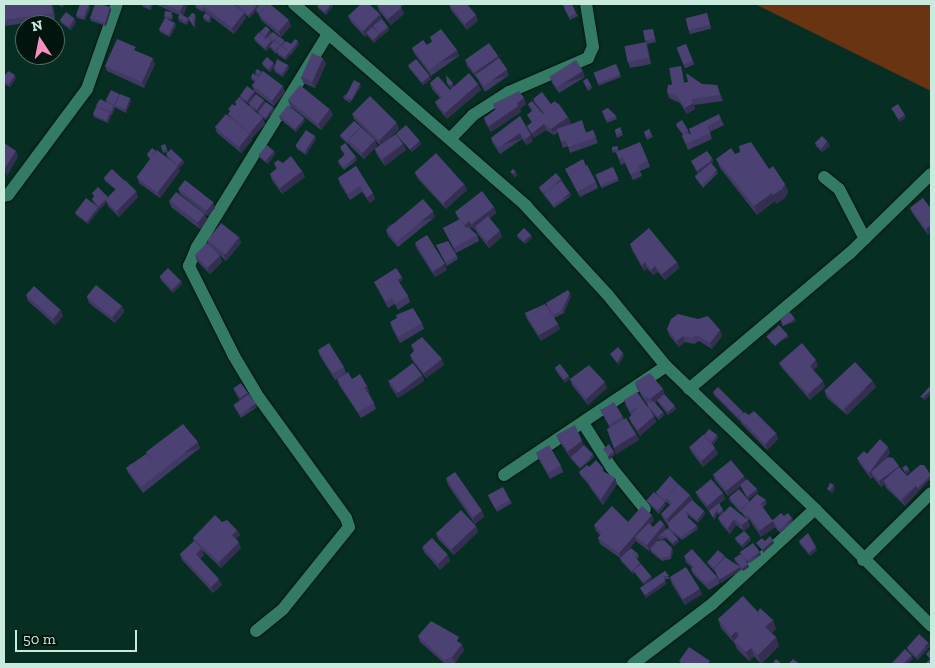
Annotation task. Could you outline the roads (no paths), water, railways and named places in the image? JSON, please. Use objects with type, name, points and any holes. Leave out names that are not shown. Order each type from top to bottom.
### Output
[{"type":"street","points":[[4,196],[8,195],[87,89],[116,4]]},
{"type":"street","points":[[294,4],[451,138],[526,206],[607,294],[666,366],[815,508],[863,560],[931,626]]},
{"type":"street","points":[[451,138],[473,115],[509,92],[588,58],[593,47],[586,4]]},
{"type":"street","points":[[256,632],[283,609],[349,527],[346,518],[259,398],[234,356],[190,266],[198,247],[328,34]]},
{"type":"street","points":[[689,389],[865,239],[931,174]]},
{"type":"street","points":[[824,177],[838,189],[865,239]]},
{"type":"street","points":[[504,475],[666,366]]},
{"type":"street","points":[[583,423],[611,467],[645,509]]},
{"type":"street","points":[[863,560],[931,493]]},
{"type":"street","points":[[633,664],[712,604],[815,508]]}]
